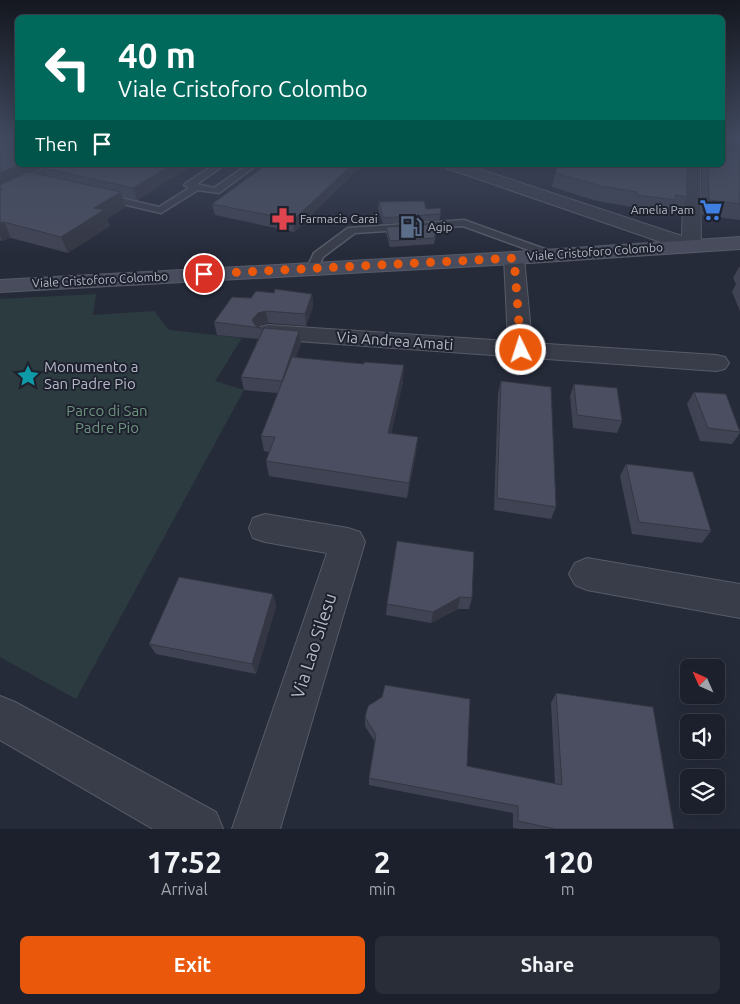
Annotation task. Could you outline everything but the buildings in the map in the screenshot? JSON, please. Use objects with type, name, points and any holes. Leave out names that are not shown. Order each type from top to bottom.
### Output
[{"type":"main road","name":"Viale Cristoforo Colombo","points":[[0,286],[514,258],[740,242]]},
{"type":"street","points":[[0,196],[37,182],[45,177]]},
{"type":"street","points":[[486,177],[691,246],[692,177]]},
{"type":"street","points":[[514,258],[521,350]]},
{"type":"street","name":"Via Andrea Amati","points":[[268,332],[716,363]]},
{"type":"street","name":"Via Lao Silesu","points":[[256,829],[348,542],[265,528]]},
{"type":"street","points":[[587,574],[740,601]]},
{"type":"street","points":[[0,717],[199,829]]},
{"type":"lane","points":[[202,177],[189,185],[216,191],[236,177]]},
{"type":"lane","points":[[98,196],[161,210],[196,187]]},
{"type":"lane","points":[[314,268],[318,255],[352,230],[464,223],[552,255]]},
{"type":"green space","name":"Parco di San Padre Pio","points":[[96,294],[93,315],[154,311],[169,330],[242,338],[215,381],[244,390],[76,699],[0,657],[0,299]]},
{"type":"place","name":"Amelia Pam","points":[[711,210]]},
{"type":"place","name":"Farmacia Carai","points":[[283,219]]},
{"type":"place","name":"Agip","points":[[411,227]]},
{"type":"place","name":"Monumento a San Padre Pio","points":[[28,376]]},
{"type":"route","points":[[204,274],[514,258],[521,350]]}]
